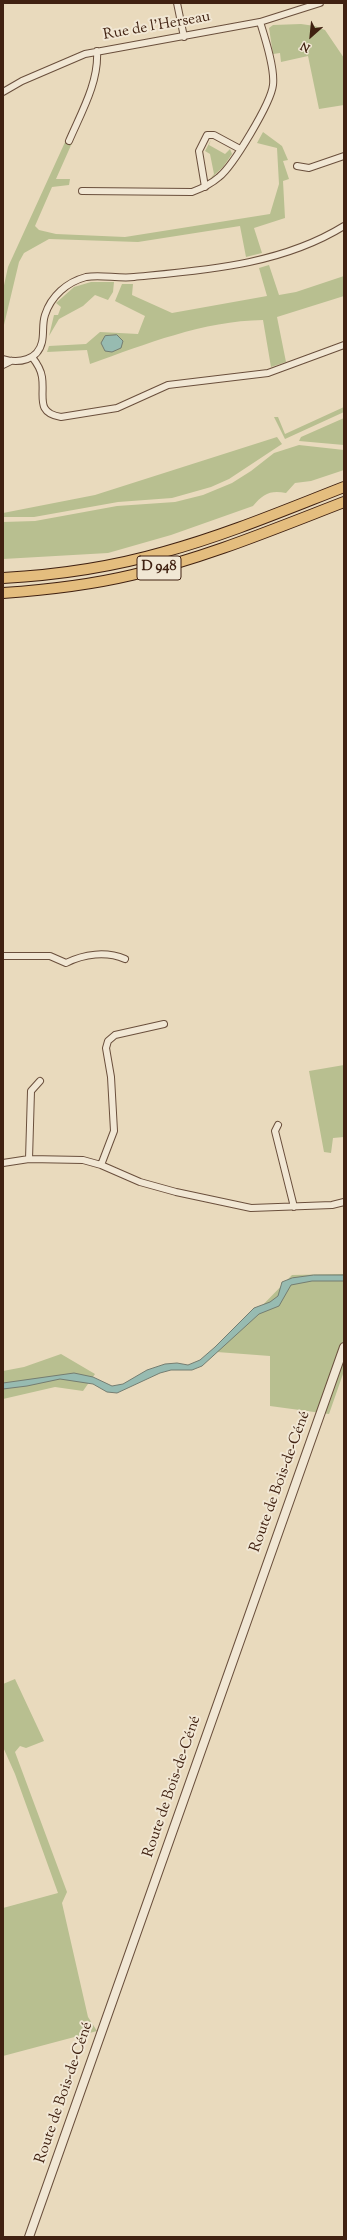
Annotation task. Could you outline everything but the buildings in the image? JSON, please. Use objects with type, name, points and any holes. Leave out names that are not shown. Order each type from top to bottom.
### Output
[{"type":"highway","name":"D 948","points":[[3,578],[80,571],[165,552],[208,539],[344,487]]},
{"type":"highway","name":"D 948","points":[[3,593],[92,583],[164,567],[217,550],[344,502]]},
{"type":"street","points":[[177,3],[184,37]]},
{"type":"street","name":"Rue de l'Herseau","points":[[3,92],[68,60],[97,51],[184,37],[260,22],[320,3]]},
{"type":"street","points":[[82,191],[192,192],[205,187],[220,177],[240,149],[269,99],[273,85],[260,22]]},
{"type":"street","points":[[69,141],[89,94],[98,63],[97,51]]},
{"type":"street","points":[[205,187],[199,151],[207,135],[214,135],[240,149]]},
{"type":"street","points":[[297,166],[309,168],[344,156]]},
{"type":"street","points":[[3,365],[11,361],[25,360],[32,357],[41,345],[43,322],[50,304],[63,288],[76,280],[90,276],[132,277],[253,263],[319,239],[344,228]]},
{"type":"street","points":[[32,357],[41,373],[42,399],[45,409],[53,416],[61,417],[117,408],[168,385],[268,373],[344,345]]},
{"type":"street","points":[[3,358],[11,361]]},
{"type":"street","points":[[3,956],[50,956],[66,963],[79,957],[112,954],[125,959]]},
{"type":"street","points":[[101,1165],[114,1131],[111,1077],[106,1048],[108,1041],[115,1035],[164,1024]]},
{"type":"street","points":[[29,1159],[31,1091],[40,1081]]},
{"type":"street","points":[[278,1125],[275,1131],[294,1207]]},
{"type":"street","points":[[3,1163],[29,1159],[70,1158],[101,1165],[140,1182],[176,1192],[251,1208],[332,1205],[344,1202]]},
{"type":"street","name":"Route de Bois-de-Céné","points":[[29,2237],[341,1366],[344,1347]]},
{"type":"green space","points":[[301,24],[315,26],[325,30],[344,58],[344,105],[319,109],[308,56],[281,62],[280,53],[273,54],[269,28],[273,25]]},
{"type":"green space","points":[[263,132],[282,146],[288,160],[283,161],[289,179],[283,181],[285,218],[254,228],[262,253],[246,257],[240,226],[138,242],[49,239],[24,253],[19,262],[3,329],[3,290],[8,267],[66,140],[72,143],[56,179],[70,179],[69,185],[52,187],[35,226],[39,230],[56,234],[125,237],[270,214],[279,184],[277,148],[257,143]]},
{"type":"green space","points":[[211,140],[209,145],[225,154],[230,149],[232,154],[223,167],[210,179],[214,174],[210,154],[205,151]]},
{"type":"green space","points":[[269,265],[279,295],[296,292],[344,276],[344,296],[277,317],[286,362],[271,367],[263,320],[219,324],[197,329],[90,364],[87,350],[47,352],[49,346],[86,344],[100,332],[138,334],[145,316],[115,301],[122,284],[133,284],[132,295],[172,313],[267,296],[259,268]]},
{"type":"green space","points":[[91,282],[114,282],[113,292],[108,300],[95,295],[83,306],[59,319],[49,336],[54,315],[58,315],[61,307],[56,303],[74,287]]},
{"type":"green space","points":[[344,407],[344,412],[285,439],[274,417],[278,417],[285,434]]},
{"type":"green space","points":[[344,418],[344,445],[299,441],[301,437]]},
{"type":"green space","points":[[277,437],[282,444],[229,479],[211,487],[172,498],[118,502],[34,517],[3,517],[3,513],[95,495]]},
{"type":"green space","points":[[299,445],[344,450],[344,470],[311,481],[295,483],[286,493],[276,492],[267,494],[260,498],[253,506],[171,535],[108,553],[3,559],[3,522],[35,521],[117,506],[175,502],[203,495],[232,483],[251,471],[274,453]]},
{"type":"green space","points":[[344,1065],[344,1137],[333,1138],[331,1153],[324,1152],[309,1071]]},
{"type":"green space","points":[[344,1274],[344,1371],[329,1414],[270,1406],[270,1356],[217,1352],[292,1275]]},
{"type":"green space","points":[[61,1354],[95,1374],[83,1391],[55,1387],[3,1399],[3,1371],[24,1367]]},
{"type":"green space","points":[[15,1679],[44,1741],[26,1748],[20,1746],[15,1752],[67,1892],[62,1903],[88,2017],[97,2031],[3,2056],[3,1908],[58,1893],[15,1774],[3,1747],[3,1684]]},
{"type":"water","points":[[117,335],[123,341],[121,348],[112,352],[105,351],[101,343],[105,336]]},
{"type":"water","points":[[314,1275],[344,1275],[344,1281],[312,1281],[291,1285],[279,1306],[259,1314],[202,1366],[192,1370],[171,1370],[160,1373],[117,1393],[107,1392],[93,1384],[60,1379],[3,1389],[3,1383],[74,1373],[93,1377],[112,1386],[123,1384],[147,1370],[165,1364],[177,1363],[188,1365],[200,1360],[254,1308],[270,1302],[278,1296],[282,1282],[292,1278]]}]
